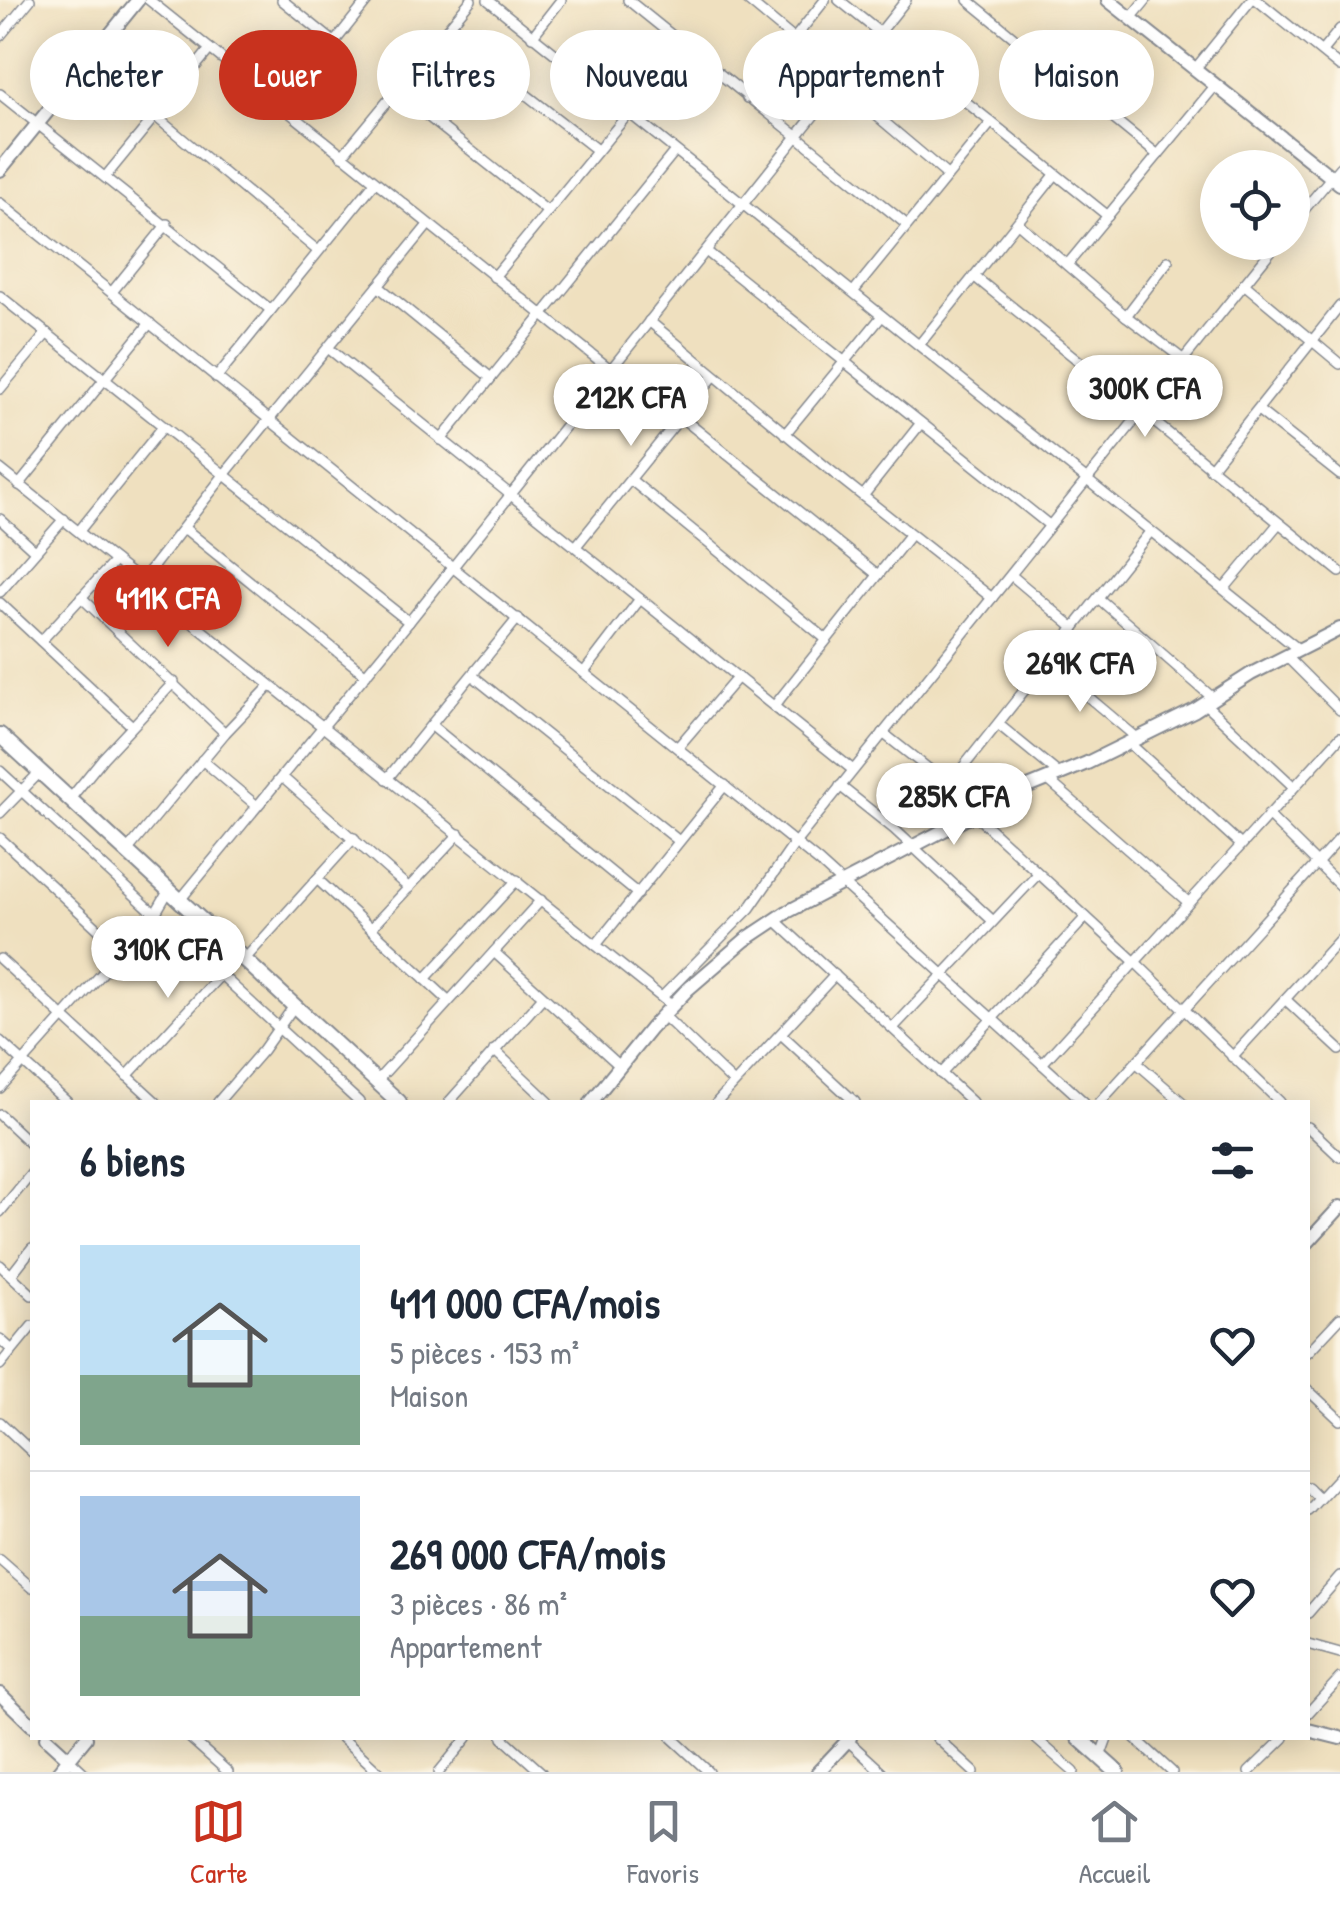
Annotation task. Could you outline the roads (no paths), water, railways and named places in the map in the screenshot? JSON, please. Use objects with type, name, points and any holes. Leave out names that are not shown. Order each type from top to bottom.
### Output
[{"type":"main road","points":[[0,170],[138,0]]},
{"type":"main road","points":[[1108,0],[1337,176]]},
{"type":"main road","points":[[593,1100],[665,1006],[775,920],[974,814],[1133,740],[1340,629]]},
{"type":"main road","points":[[0,735],[397,1100]]},
{"type":"main road","points":[[1310,1240],[1340,1206]]},
{"type":"main road","points":[[2,1700],[30,1723]]},
{"type":"main road","points":[[1310,1730],[1340,1738]]},
{"type":"main road","points":[[48,1740],[68,1759]]},
{"type":"main road","points":[[58,1772],[84,1740]]},
{"type":"main road","points":[[818,1772],[845,1740]]},
{"type":"main road","points":[[1081,1740],[1108,1767]]},
{"type":"street","points":[[0,36],[30,0]]},
{"type":"street","points":[[150,0],[219,56]]},
{"type":"street","points":[[282,0],[319,30]]},
{"type":"street","points":[[344,30],[368,0]]},
{"type":"street","points":[[446,30],[471,0]]},
{"type":"street","points":[[488,0],[550,51]]},
{"type":"street","points":[[532,36],[561,0]]},
{"type":"street","points":[[628,0],[743,95]]},
{"type":"street","points":[[747,0],[783,30]]},
{"type":"street","points":[[801,30],[825,0]]},
{"type":"street","points":[[839,0],[876,30]]},
{"type":"street","points":[[882,30],[906,0]]},
{"type":"street","points":[[968,0],[1158,155]]},
{"type":"street","points":[[1131,18],[1146,0]]},
{"type":"street","points":[[1195,69],[1254,0],[1340,67]]},
{"type":"street","points":[[1322,52],[1340,29]]},
{"type":"street","points":[[199,62],[210,49]]},
{"type":"street","points":[[1067,266],[1215,86]]},
{"type":"street","points":[[0,94],[271,310]]},
{"type":"street","points":[[530,96],[598,150]]},
{"type":"street","points":[[342,156],[377,114]]},
{"type":"street","points":[[979,115],[1108,216]]},
{"type":"street","points":[[106,176],[152,120]]},
{"type":"street","points":[[160,120],[318,251]]},
{"type":"street","points":[[297,120],[610,368]]},
{"type":"street","points":[[432,120],[547,211]]},
{"type":"street","points":[[494,277],[623,120]]},
{"type":"street","points":[[635,120],[1224,590],[1292,653],[1340,710]]},
{"type":"street","points":[[776,120],[906,224]]},
{"type":"street","points":[[0,1088],[323,728],[808,120]]},
{"type":"street","points":[[882,120],[947,174]]},
{"type":"street","points":[[854,291],[990,124]]},
{"type":"street","points":[[441,440],[675,152]]},
{"type":"street","points":[[919,345],[1056,175]]},
{"type":"street","points":[[1310,205],[1337,176]]},
{"type":"street","points":[[216,378],[374,182]]},
{"type":"street","points":[[0,203],[795,843],[1082,1100]]},
{"type":"street","points":[[1018,223],[1184,360]]},
{"type":"street","points":[[112,292],[167,224]]},
{"type":"street","points":[[141,582],[428,225]]},
{"type":"street","points":[[706,251],[1049,526]]},
{"type":"street","points":[[665,1006],[750,908],[840,786],[1263,260]]},
{"type":"street","points":[[1126,316],[1168,261]]},
{"type":"street","points":[[975,277],[1340,572]]},
{"type":"street","points":[[1244,284],[1340,364]]},
{"type":"street","points":[[378,286],[491,378]]},
{"type":"street","points":[[0,296],[408,622]]},
{"type":"street","points":[[1210,469],[1340,306]]},
{"type":"street","points":[[786,434],[882,316]]},
{"type":"street","points":[[649,321],[992,598]]},
{"type":"street","points":[[19,485],[150,324]]},
{"type":"street","points":[[0,389],[46,333]]},
{"type":"street","points":[[328,348],[853,770]]},
{"type":"street","points":[[576,545],[714,376]]},
{"type":"street","points":[[1258,410],[1340,475]]},
{"type":"street","points":[[682,418],[878,575]]},
{"type":"street","points":[[864,496],[922,423]]},
{"type":"street","points":[[79,530],[163,428]]},
{"type":"street","points":[[0,470],[596,945],[665,1006],[734,1082]]},
{"type":"street","points":[[631,480],[826,639]]},
{"type":"street","points":[[0,592],[64,519]]},
{"type":"street","points":[[0,520],[35,550]]},
{"type":"street","points":[[1224,590],[1279,522]]},
{"type":"street","points":[[184,528],[366,675]]},
{"type":"street","points":[[950,785],[1150,532]]},
{"type":"street","points":[[775,704],[910,535]]},
{"type":"street","points":[[40,641],[115,562]]},
{"type":"street","points":[[1011,575],[1074,628]]},
{"type":"street","points":[[82,597],[225,733]]},
{"type":"street","points":[[1098,598],[1209,700],[1294,787]]},
{"type":"street","points":[[584,671],[640,599]]},
{"type":"street","points":[[0,603],[132,726]]},
{"type":"street","points":[[388,778],[518,618]]},
{"type":"street","points":[[1048,663],[1241,845]]},
{"type":"street","points":[[472,676],[679,841]]},
{"type":"street","points":[[678,747],[738,676]]},
{"type":"street","points":[[70,799],[174,682]]},
{"type":"street","points":[[127,850],[225,733],[270,686]]},
{"type":"street","points":[[998,724],[1188,902]]},
{"type":"street","points":[[432,726],[638,894]]},
{"type":"street","points":[[883,733],[950,785],[974,814],[1278,1100]]},
{"type":"street","points":[[1042,1064],[1340,737]]},
{"type":"street","points":[[202,760],[257,806]]},
{"type":"street","points":[[0,770],[357,1100]]},
{"type":"street","points":[[0,813],[40,772]]},
{"type":"street","points":[[282,777],[408,888]]},
{"type":"street","points":[[596,945],[725,785]]},
{"type":"street","points":[[840,786],[894,829],[993,921]]},
{"type":"street","points":[[1268,815],[1340,886]]},
{"type":"street","points":[[371,928],[459,834]]},
{"type":"street","points":[[0,838],[122,951]]},
{"type":"street","points":[[127,1076],[220,974],[242,957],[354,838]]},
{"type":"street","points":[[1102,1100],[1340,838]]},
{"type":"street","points":[[894,1028],[1038,874]]},
{"type":"street","points":[[318,879],[448,1000]]},
{"type":"street","points":[[424,979],[517,880]]},
{"type":"street","points":[[376,1082],[541,900]]},
{"type":"street","points":[[941,1074],[1086,918]]},
{"type":"street","points":[[775,920],[970,1100]]},
{"type":"street","points":[[1232,1057],[1340,940]]},
{"type":"street","points":[[494,952],[620,1066]]},
{"type":"street","points":[[0,959],[154,1100]]},
{"type":"street","points":[[719,1100],[834,975]]},
{"type":"street","points":[[450,1100],[544,997]]},
{"type":"street","points":[[1285,999],[1340,1050]]},
{"type":"street","points":[[223,1100],[294,1006]]},
{"type":"street","points":[[781,1034],[853,1100]]},
{"type":"street","points":[[0,1041],[65,1100]]},
{"type":"street","points":[[494,1050],[547,1100]]},
{"type":"street","points":[[1137,1062],[1180,1100]]},
{"type":"street","points":[[0,1115],[30,1142]]},
{"type":"street","points":[[1310,1131],[1340,1157]]},
{"type":"street","points":[[0,1212],[30,1175]]},
{"type":"street","points":[[0,1192],[10,1200]]},
{"type":"street","points":[[11,1275],[30,1251]]},
{"type":"street","points":[[0,1265],[30,1293]]},
{"type":"street","points":[[1310,1350],[1340,1318]]},
{"type":"street","points":[[0,1365],[30,1328]]},
{"type":"street","points":[[0,1339],[12,1350]]},
{"type":"street","points":[[1310,1392],[1339,1416]]},
{"type":"street","points":[[0,1422],[30,1450]]},
{"type":"street","points":[[1310,1508],[1340,1476]]},
{"type":"street","points":[[1310,1489],[1319,1498]]},
{"type":"street","points":[[0,1560],[30,1586]]},
{"type":"street","points":[[1310,1611],[1340,1576]]},
{"type":"street","points":[[1310,1645],[1340,1653]]},
{"type":"street","points":[[1310,1711],[1340,1678]]},
{"type":"street","points":[[192,1740],[228,1772]]},
{"type":"street","points":[[344,1740],[379,1772]]},
{"type":"street","points":[[438,1772],[465,1740]]},
{"type":"street","points":[[506,1740],[541,1772]]},
{"type":"street","points":[[674,1740],[710,1772]]},
{"type":"street","points":[[849,1740],[882,1772]]},
{"type":"street","points":[[939,1740],[974,1772]]},
{"type":"street","points":[[1037,1740],[1074,1772]]},
{"type":"street","points":[[1107,1740],[1108,1767]]},
{"type":"street","points":[[1137,1740],[1172,1772]]},
{"type":"street","points":[[1249,1772],[1282,1740]]},
{"type":"street","points":[[68,1759],[83,1772]]}]
